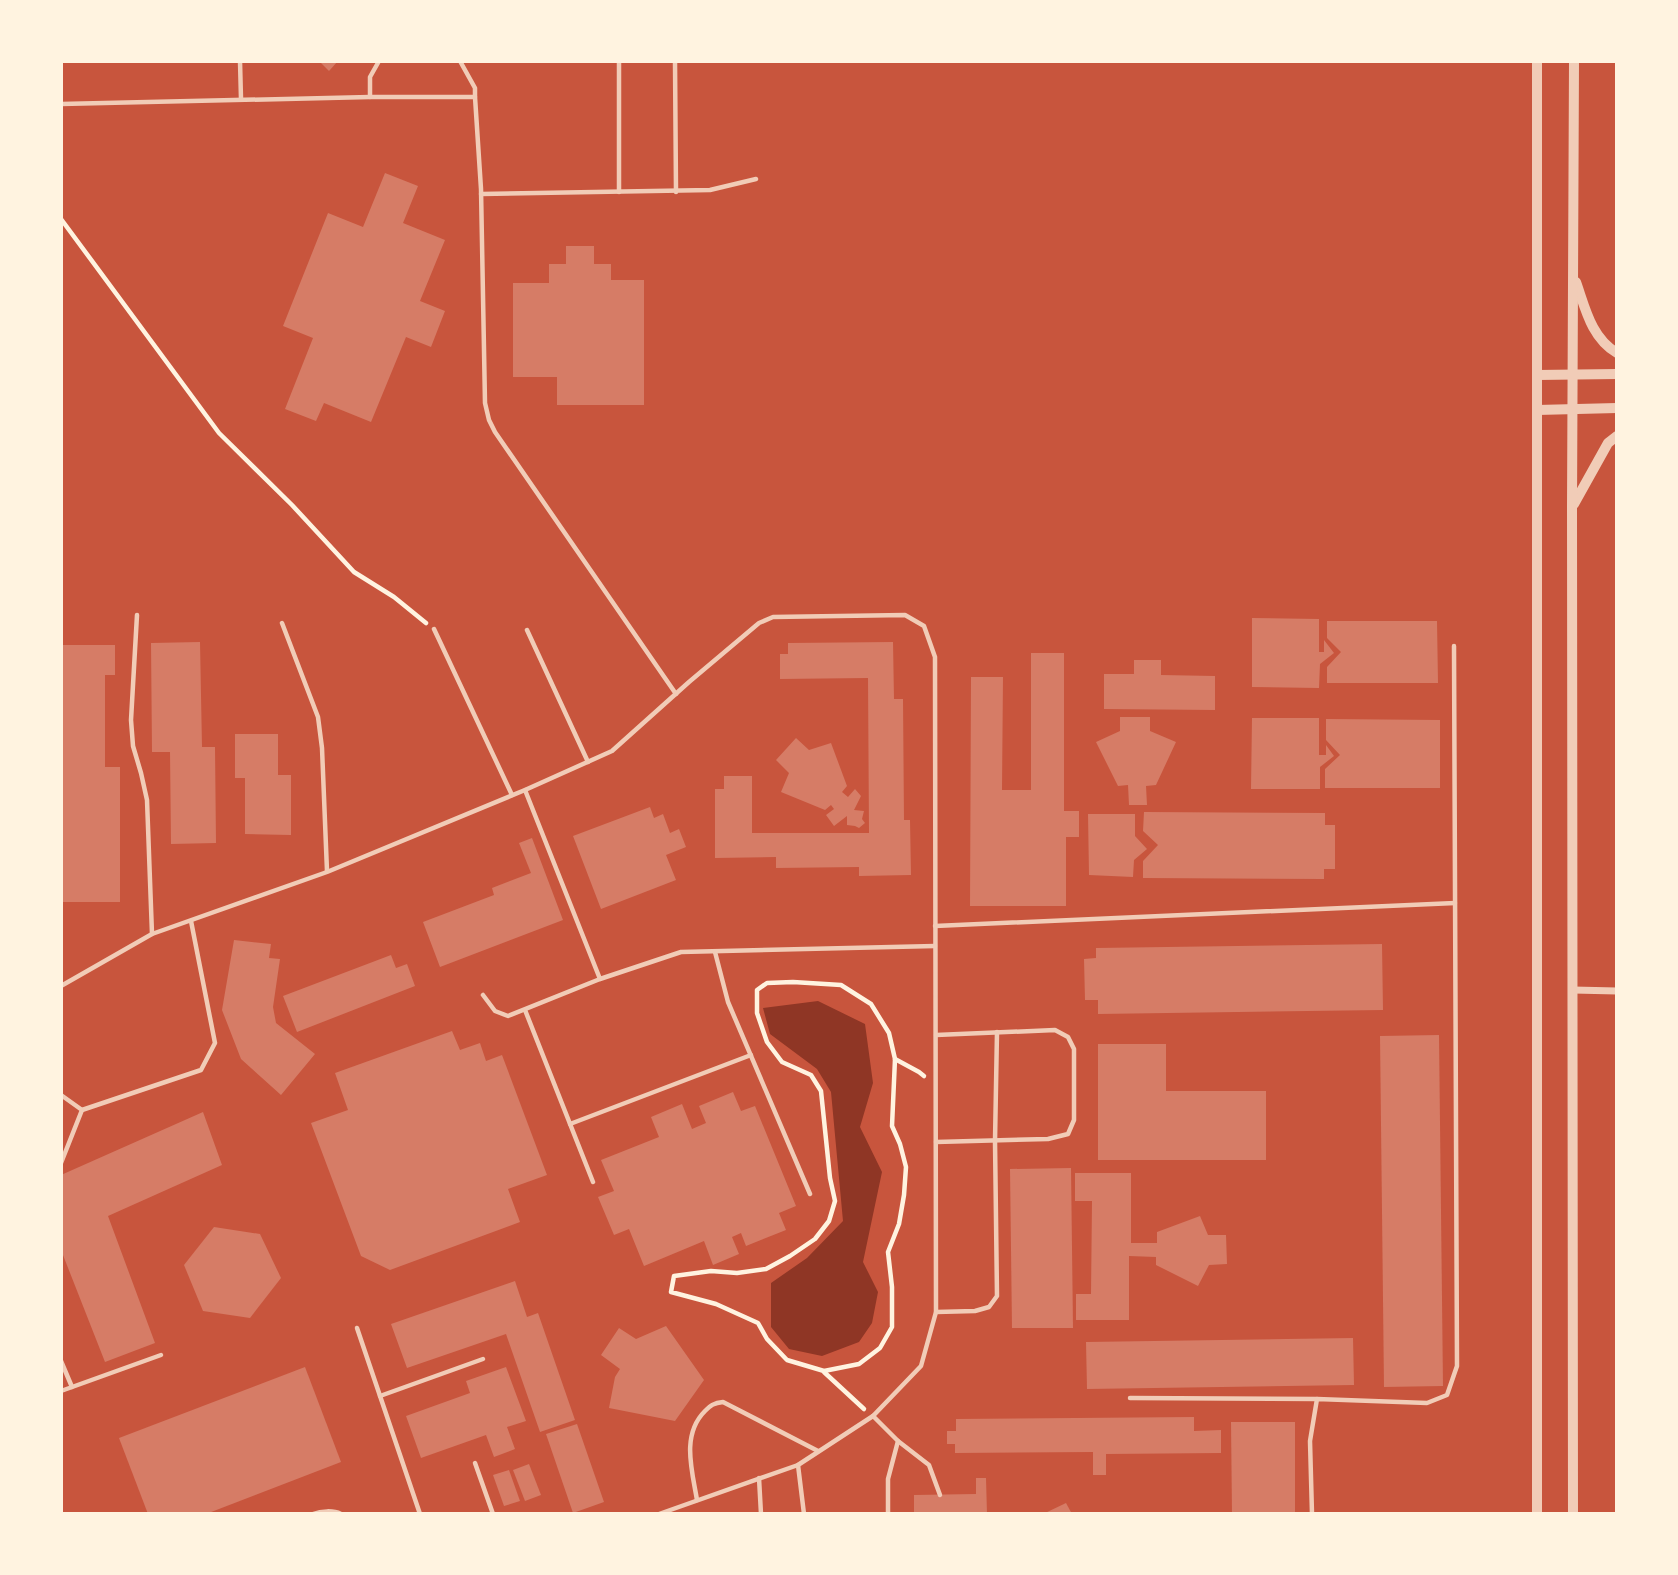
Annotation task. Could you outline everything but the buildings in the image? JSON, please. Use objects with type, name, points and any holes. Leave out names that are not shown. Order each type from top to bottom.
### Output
[{"type":"street","points":[[1537,61],[1537,1514]]},
{"type":"street","points":[[1573,1514],[1574,61]]},
{"type":"street","points":[[1573,272],[1593,330],[1617,353]]},
{"type":"street","points":[[1537,375],[1617,374]]},
{"type":"street","points":[[1537,410],[1617,408]]},
{"type":"street","points":[[1572,507],[1608,443],[1617,436]]},
{"type":"street","points":[[1573,990],[1617,990]]},
{"type":"lane","points":[[240,61],[241,99]]},
{"type":"lane","points":[[370,97],[370,77],[379,61]]},
{"type":"lane","points":[[460,61],[475,88],[481,194],[485,404],[489,420],[676,694]]},
{"type":"lane","points":[[619,61],[619,192]]},
{"type":"lane","points":[[675,61],[676,192]]},
{"type":"lane","points":[[61,104],[475,97]]},
{"type":"lane","points":[[481,194],[676,192],[710,190],[756,179]]},
{"type":"lane","points":[[137,615],[131,720],[133,746],[147,800],[152,934]]},
{"type":"lane","points":[[61,986],[152,934],[327,872],[612,751],[759,623],[773,617],[905,615],[924,626],[935,657],[936,1312],[921,1366],[873,1416],[798,1465],[659,1514]]},
{"type":"lane","points":[[282,624],[318,717],[322,748],[327,872]]},
{"type":"lane","points":[[434,629],[512,795]]},
{"type":"lane","points":[[527,630],[588,762]]},
{"type":"lane","points":[[1130,1398],[1317,1399],[1427,1403],[1447,1395],[1457,1366],[1454,646]]},
{"type":"lane","points":[[525,790],[600,979]]},
{"type":"lane","points":[[935,926],[1455,903]]},
{"type":"lane","points":[[61,1163],[82,1110],[201,1070],[215,1043],[191,921]]},
{"type":"lane","points":[[483,995],[495,1011],[508,1016],[600,979],[681,952],[935,946]]},
{"type":"lane","points":[[715,952],[729,1002],[810,1194]]},
{"type":"lane","points":[[525,1010],[593,1182]]},
{"type":"lane","points":[[936,1035],[1055,1030],[1068,1037],[1074,1049],[1074,1120],[1068,1134],[1048,1139],[936,1142]]},
{"type":"lane","points":[[936,1312],[975,1311],[989,1307],[997,1296],[997,1032]]},
{"type":"lane","points":[[570,1124],[751,1055]]},
{"type":"lane","points":[[61,1095],[82,1110]]},
{"type":"lane","points":[[357,1328],[420,1514]]},
{"type":"lane","points":[[61,1391],[161,1356]]},
{"type":"lane","points":[[380,1396],[483,1359]]},
{"type":"lane","points":[[61,1361],[72,1387]]},
{"type":"lane","points":[[1312,1514],[1310,1441],[1317,1399]]},
{"type":"lane","points":[[697,1500],[690,1443],[697,1419],[713,1403],[723,1402],[818,1451]]},
{"type":"lane","points":[[873,1416],[898,1441],[929,1465],[940,1495]]},
{"type":"lane","points":[[888,1514],[888,1479],[898,1441]]},
{"type":"lane","points":[[475,1463],[493,1514]]},
{"type":"lane","points":[[798,1465],[804,1514]]},
{"type":"lane","points":[[759,1478],[761,1514]]},
{"type":"lane","points":[[313,1514],[320,1511],[341,1514]]},
{"type":"path","points":[[61,219],[219,433],[292,505],[354,572],[394,597],[434,629]]},
{"type":"path","points":[[895,1059],[919,1072],[936,1088]]},
{"type":"path","points":[[824,1371],[873,1416]]},
{"type":"shaded area","points":[[818,1001],[865,1024],[873,1083],[860,1127],[882,1172],[863,1262],[878,1292],[872,1323],[859,1342],[822,1356],[789,1349],[771,1327],[771,1283],[807,1258],[843,1221],[831,1092],[817,1069],[770,1034],[763,1008]]}]
